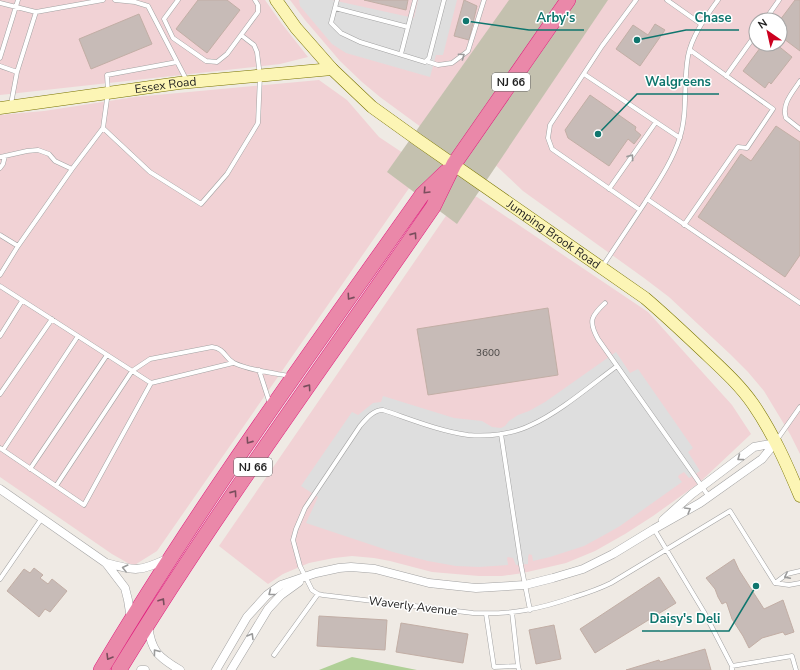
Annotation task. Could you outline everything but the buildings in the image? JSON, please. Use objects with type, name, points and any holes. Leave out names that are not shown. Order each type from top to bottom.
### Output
[{"type":"highway","name":"NJ 66","points":[[119,670],[147,624],[210,528],[433,207],[454,164],[568,0]]},
{"type":"highway","name":"NJ 66","points":[[101,670],[170,558],[272,409],[422,195],[454,164]]},
{"type":"street","name":"Jumping Brook Road","points":[[276,0],[296,28],[332,69],[372,107],[602,267],[658,308],[728,374],[754,405],[787,465],[800,496]]},
{"type":"street","name":"Essex Road","points":[[5,107],[187,82],[332,69]]},
{"type":"street","points":[[654,529],[682,502],[754,447],[775,442]]},
{"type":"street","points":[[216,670],[241,626],[260,602],[281,585],[327,570],[351,567],[376,569],[415,581],[444,586],[476,588],[525,584],[553,578],[583,569],[613,554],[709,497],[762,459],[775,442]]},
{"type":"street","points":[[0,489],[106,562],[127,568],[140,569],[153,566],[170,558]]},
{"type":"street","points":[[106,562],[125,588],[131,620]]},
{"type":"street","points":[[231,670],[268,609],[281,595],[306,577]]},
{"type":"street","points":[[147,624],[150,641],[154,650],[162,659],[180,670]]},
{"type":"lane","points":[[0,58],[18,0]]},
{"type":"lane","points":[[0,3],[36,12],[103,0]]},
{"type":"lane","points":[[115,0],[135,2],[148,6],[187,82]]},
{"type":"lane","points":[[178,0],[164,19],[173,38],[206,60],[217,62],[227,54],[258,12],[258,5],[255,0]]},
{"type":"lane","points":[[337,0],[331,23],[341,33],[360,42],[438,65],[452,63],[468,51],[484,0]]},
{"type":"lane","points":[[401,54],[415,0]]},
{"type":"lane","points":[[426,61],[429,58],[444,0]]},
{"type":"lane","points":[[636,0],[602,46],[550,125],[549,143],[552,149],[640,210]]},
{"type":"lane","points":[[667,0],[701,24]]},
{"type":"lane","points":[[602,267],[660,180],[674,156],[680,138],[684,116],[686,78],[690,50],[701,24],[718,0]]},
{"type":"lane","points":[[771,12],[779,0]]},
{"type":"lane","points":[[335,8],[408,27]]},
{"type":"lane","points":[[5,107],[18,72],[36,12]]},
{"type":"lane","points":[[103,128],[150,172],[201,204],[227,174],[258,123],[260,76],[257,52],[254,45],[241,35]]},
{"type":"lane","points":[[726,76],[748,45]]},
{"type":"lane","points":[[690,50],[774,109],[784,113]]},
{"type":"lane","points":[[0,275],[18,246],[103,128],[108,92],[107,75],[177,62]]},
{"type":"lane","points":[[0,66],[18,72]]},
{"type":"lane","points":[[584,74],[680,138]]},
{"type":"lane","points":[[800,81],[787,100],[784,109],[786,118],[800,128]]},
{"type":"lane","points":[[684,225],[738,147],[747,148],[774,109]]},
{"type":"lane","points":[[609,189],[656,122]]},
{"type":"lane","points":[[0,168],[3,164],[2,157],[38,150],[49,154],[55,160],[72,169]]},
{"type":"lane","points":[[647,199],[800,304]]},
{"type":"lane","points":[[0,235],[18,246]]},
{"type":"lane","points":[[0,286],[151,383],[233,363],[294,378]]},
{"type":"lane","points":[[0,336],[22,301]]},
{"type":"lane","points":[[605,304],[595,313],[592,325],[598,339],[709,497]]},
{"type":"lane","points":[[0,394],[52,319]]},
{"type":"lane","points":[[78,336],[1,449],[84,505],[151,383]]},
{"type":"lane","points":[[56,486],[132,371],[150,359],[212,347],[219,348],[233,363]]},
{"type":"lane","points":[[30,469],[107,354]]},
{"type":"lane","points":[[274,655],[318,594],[312,590],[300,566],[294,540],[299,518],[360,426],[375,412],[383,410],[438,428],[469,435],[501,434],[531,425],[559,408],[617,366]]},
{"type":"lane","points":[[259,370],[272,409]]},
{"type":"lane","points":[[775,442],[800,407]]},
{"type":"lane","points":[[501,434],[530,610]]},
{"type":"lane","name":"Waverly Avenue","points":[[318,594],[486,614],[530,610],[599,589],[667,550],[730,511],[775,583]]},
{"type":"lane","points":[[0,579],[42,518]]},
{"type":"lane","points":[[654,529],[704,612],[732,668],[792,656],[796,670]]},
{"type":"lane","points":[[775,583],[787,574],[800,571]]},
{"type":"lane","points":[[775,583],[789,585],[800,583]]},
{"type":"lane","points":[[486,614],[494,667],[518,668],[512,612]]},
{"type":"shaded area","points":[[0,0],[265,0],[308,57],[280,64],[0,95]]},
{"type":"shaded area","points":[[290,0],[517,0],[425,130],[380,97],[340,61]]},
{"type":"shaded area","points":[[299,0],[332,0],[414,18],[418,0],[457,0],[443,55],[436,55],[430,77],[346,53],[332,44],[300,6]]},
{"type":"shaded area","points":[[509,0],[608,0],[457,224],[387,172]]},
{"type":"shaded area","points":[[586,0],[800,0],[800,454],[790,434],[764,391],[730,354],[669,297],[523,191],[485,155]]},
{"type":"shaded area","points":[[319,80],[347,100],[379,137],[412,159],[414,181],[157,551],[133,566],[112,554],[0,477],[0,115],[44,111],[135,97]]},
{"type":"shaded area","points":[[461,194],[477,197],[648,312],[732,405],[751,434],[699,483],[653,516],[595,551],[566,563],[523,573],[502,576],[479,576],[432,572],[390,561],[352,556],[309,563],[283,574],[268,584],[219,546]]},
{"type":"shaded area","points":[[616,352],[630,373],[638,369],[693,448],[688,452],[700,471],[689,478],[684,472],[679,475],[678,477],[682,482],[620,526],[606,534],[584,546],[550,557],[533,561],[532,555],[529,554],[528,564],[516,565],[513,558],[508,557],[508,565],[479,567],[456,566],[428,561],[393,552],[306,523],[318,497],[301,486],[352,412],[358,415],[373,403],[381,402],[383,396],[454,418],[482,421],[492,427],[501,428],[518,415],[545,402]]},
{"type":"green space","points":[[352,657],[417,670],[319,670]]},
{"type":"place","name":"Arby's","points":[[466,21]]},
{"type":"place","name":"Chase","points":[[637,40]]},
{"type":"place","name":"Walgreens","points":[[598,134]]},
{"type":"place","name":"Daisy's Deli","points":[[756,586]]}]
